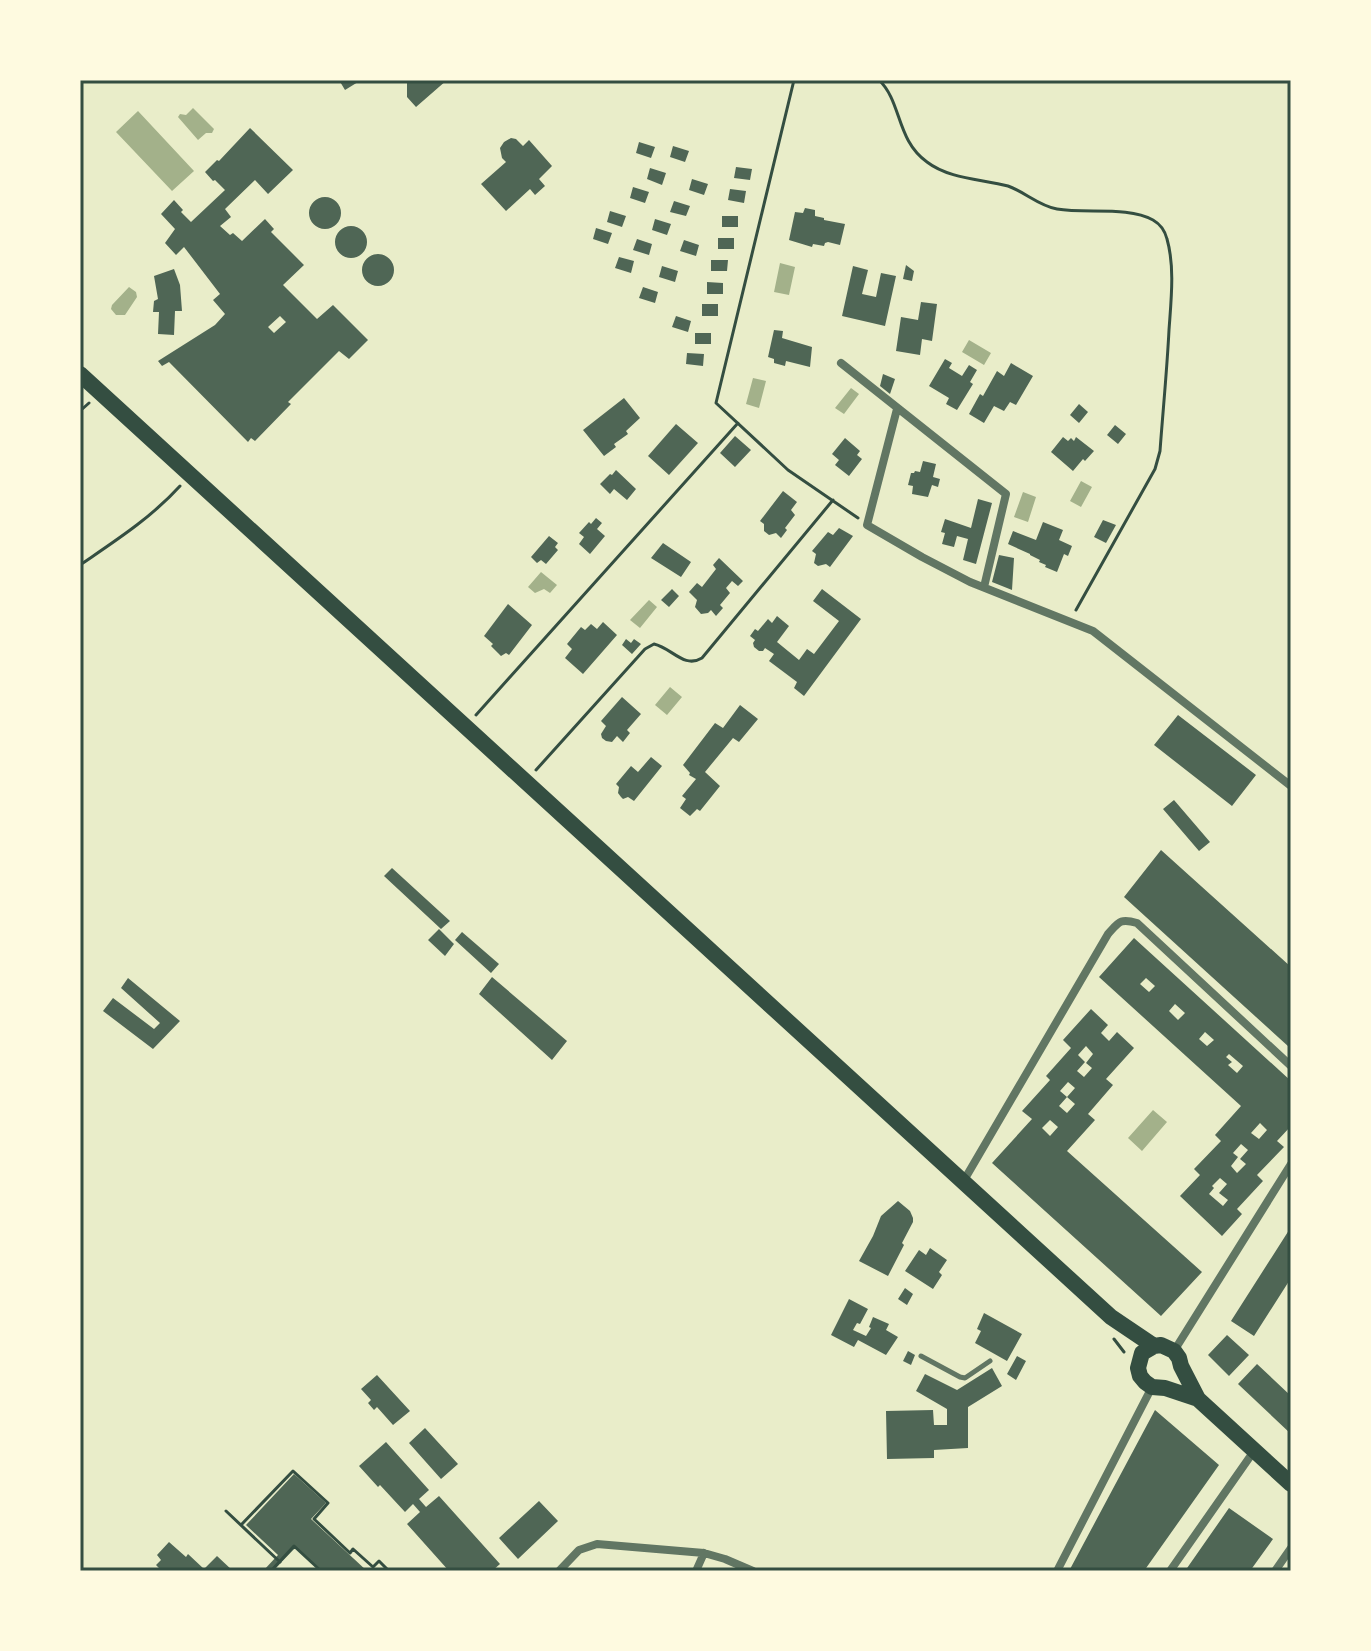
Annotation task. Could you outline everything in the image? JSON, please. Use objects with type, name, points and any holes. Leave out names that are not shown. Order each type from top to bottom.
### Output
[{"type":"highway","points":[[80,374],[1111,1317],[1154,1346]]},
{"type":"highway","points":[[1111,1317],[1139,1360]]},
{"type":"highway","points":[[1198,1399],[1158,1387],[1140,1376],[1138,1368],[1142,1353],[1161,1345],[1178,1358],[1198,1399],[1291,1484]]},
{"type":"highway","points":[[1158,1387],[1177,1380],[1178,1358]]},
{"type":"street","points":[[841,363],[1006,494],[984,587]]},
{"type":"street","points":[[897,409],[867,525],[922,557],[984,587],[1093,631],[1291,786]]},
{"type":"street","points":[[962,1182],[1108,934],[1118,922],[1126,920],[1137,923],[1291,1066]]},
{"type":"street","points":[[1178,1358],[1291,1164]]},
{"type":"street","points":[[1057,1571],[1158,1387]]},
{"type":"street","points":[[1170,1571],[1255,1451]]},
{"type":"street","points":[[559,1571],[579,1550],[597,1544],[704,1553],[753,1571]]},
{"type":"street","points":[[1275,1571],[1291,1548]]},
{"type":"street","points":[[696,1571],[704,1553]]},
{"type":"lane","points":[[921,1356],[965,1378],[990,1361]]},
{"type":"path","points":[[794,80],[716,403],[788,470],[867,525]]},
{"type":"path","points":[[879,80],[889,91],[901,129],[916,153],[927,163],[941,170],[1010,187],[1053,209],[1142,216],[1162,226],[1167,237],[1171,304],[1160,451],[1155,469],[1070,621]]},
{"type":"path","points":[[465,726],[738,423]]},
{"type":"path","points":[[80,565],[140,524],[191,475]]},
{"type":"path","points":[[526,782],[645,649],[654,644],[664,646],[683,661],[695,662],[702,658],[833,500]]},
{"type":"path","points":[[241,1525],[293,1471],[328,1503],[314,1519],[350,1553],[353,1549],[373,1567],[379,1561],[389,1571]]},
{"type":"path","points":[[226,1511],[280,1562]]},
{"type":"path","points":[[271,1571],[294,1546],[318,1570]]},
{"type":"shaded area","points":[[193,108],[214,129],[198,140],[178,117],[180,114],[186,115]]},
{"type":"shaded area","points":[[138,111],[194,171],[172,191],[116,132]]},
{"type":"shaded area","points":[[780,263],[795,267],[789,295],[774,292]]},
{"type":"shaded area","points":[[129,287],[137,297],[125,315],[116,315],[111,309],[112,305]]},
{"type":"shaded area","points":[[969,340],[991,353],[984,365],[962,352]]},
{"type":"shaded area","points":[[753,378],[766,381],[759,408],[746,404]]},
{"type":"shaded area","points":[[851,388],[859,394],[844,414],[835,408]]},
{"type":"shaded area","points":[[1081,481],[1092,487],[1081,507],[1070,501]]},
{"type":"shaded area","points":[[1023,492],[1036,497],[1028,522],[1014,517]]},
{"type":"shaded area","points":[[541,572],[557,585],[550,593],[544,589],[535,593],[528,587]]},
{"type":"shaded area","points":[[649,600],[657,607],[640,628],[630,620]]},
{"type":"shaded area","points":[[670,687],[682,697],[667,715],[655,705]]},
{"type":"shaded area","points":[[1153,1110],[1167,1122],[1142,1151],[1128,1138]]},
{"type":"building","points":[[339,80],[356,80],[358,82],[345,90]]},
{"type":"building","points":[[407,80],[447,80],[416,107],[407,97]]},
{"type":"building","points":[[250,128],[293,170],[268,194],[255,180],[225,209],[231,217],[220,226],[242,241],[265,219],[274,229],[271,232],[304,265],[283,285],[317,319],[333,305],[368,340],[349,359],[339,351],[288,402],[291,404],[255,441],[251,438],[248,442],[169,362],[162,366],[158,361],[215,325],[225,314],[213,300],[220,294],[184,247],[176,255],[165,243],[175,229],[161,214],[174,200],[191,222],[225,190],[205,172]],"holes":[[[280,316],[286,322],[274,333],[268,327]]]},
{"type":"building","points":[[511,138],[523,146],[529,140],[552,166],[539,179],[545,186],[535,195],[530,189],[506,211],[481,184],[506,162],[500,148]]},
{"type":"building","points":[[639,142],[655,147],[651,158],[636,153]]},
{"type":"building","points":[[673,146],[689,151],[685,162],[670,157]]},
{"type":"building","points":[[736,167],[752,169],[750,180],[734,178]]},
{"type":"building","points":[[650,168],[666,173],[662,185],[647,179]]},
{"type":"building","points":[[692,179],[708,184],[704,195],[689,190]]},
{"type":"building","points":[[633,187],[649,192],[645,203],[630,198]]},
{"type":"building","points":[[730,189],[746,191],[744,203],[728,200]]},
{"type":"building","points":[[325,197],[337,201],[341,213],[337,225],[325,229],[313,225],[309,213],[313,201]]},
{"type":"building","points":[[674,201],[690,206],[686,216],[670,212]]},
{"type":"building","points":[[805,208],[815,210],[815,216],[824,220],[845,224],[840,245],[828,242],[824,246],[813,244],[812,247],[789,240],[795,212],[803,213]]},
{"type":"building","points":[[610,211],[626,216],[622,227],[607,222]]},
{"type":"building","points":[[722,216],[738,216],[738,227],[722,227]]},
{"type":"building","points":[[655,219],[671,224],[667,235],[652,230]]},
{"type":"building","points":[[351,226],[363,230],[367,242],[363,254],[351,258],[339,254],[335,242],[339,230]]},
{"type":"building","points":[[596,228],[612,233],[608,244],[593,239]]},
{"type":"building","points":[[718,238],[734,238],[734,249],[718,249]]},
{"type":"building","points":[[637,239],[652,244],[649,255],[633,250]]},
{"type":"building","points":[[684,240],[699,245],[696,256],[680,251]]},
{"type":"building","points":[[378,254],[390,258],[394,270],[390,282],[378,286],[366,282],[362,270],[366,258]]},
{"type":"building","points":[[619,257],[634,261],[631,273],[615,268]]},
{"type":"building","points":[[711,260],[728,260],[727,271],[711,271]]},
{"type":"building","points":[[906,265],[914,271],[912,281],[903,279]]},
{"type":"building","points":[[662,266],[678,271],[675,282],[659,277]]},
{"type":"building","points":[[853,266],[868,270],[862,294],[876,297],[881,273],[896,276],[885,326],[842,316]]},
{"type":"building","points":[[174,269],[180,285],[182,311],[175,311],[174,335],[158,334],[159,312],[153,312],[154,301],[158,299],[154,276]]},
{"type":"building","points":[[707,282],[723,283],[723,294],[707,294]]},
{"type":"building","points":[[643,287],[658,292],[655,303],[639,298]]},
{"type":"building","points":[[921,302],[937,304],[932,341],[922,339],[920,355],[896,351],[901,317],[918,320]]},
{"type":"building","points":[[702,304],[718,304],[718,316],[702,316]]},
{"type":"building","points":[[676,316],[691,321],[688,332],[672,327]]},
{"type":"building","points":[[774,330],[783,331],[782,338],[812,347],[810,367],[786,361],[785,366],[774,363],[774,359],[768,357]]},
{"type":"building","points":[[695,333],[711,333],[711,344],[695,344]]},
{"type":"building","points":[[687,353],[704,354],[703,366],[686,364]]},
{"type":"building","points":[[945,359],[952,363],[949,368],[962,376],[969,365],[977,370],[970,382],[973,384],[957,410],[946,404],[949,398],[929,386]]},
{"type":"building","points":[[1011,363],[1033,376],[1016,405],[1010,402],[1004,411],[994,406],[984,423],[969,414],[997,371],[1004,376]]},
{"type":"building","points":[[883,374],[895,379],[890,394],[880,386]]},
{"type":"building","points":[[624,398],[640,418],[626,431],[628,434],[614,444],[616,447],[604,456],[583,430]]},
{"type":"building","points":[[1079,404],[1088,412],[1079,423],[1070,415]]},
{"type":"building","points":[[676,424],[698,443],[669,475],[648,456]]},
{"type":"building","points":[[1115,425],[1126,434],[1118,444],[1107,435]]},
{"type":"building","points":[[735,436],[751,450],[735,467],[720,453]]},
{"type":"building","points":[[1063,437],[1074,441],[1076,437],[1094,451],[1073,471],[1051,452]]},
{"type":"building","points":[[845,438],[860,451],[857,455],[862,459],[849,476],[835,465],[839,460],[832,454]]},
{"type":"building","points":[[923,461],[936,464],[933,477],[940,479],[938,487],[932,485],[928,497],[912,494],[913,486],[908,485],[911,473],[920,472]]},
{"type":"building","points":[[616,470],[636,489],[627,500],[614,489],[610,494],[600,484]]},
{"type":"building","points":[[783,491],[797,502],[791,510],[795,515],[781,538],[776,533],[769,535],[764,531],[764,524],[760,521]]},
{"type":"building","points":[[978,499],[992,503],[976,564],[963,560],[968,539],[957,536],[954,547],[942,544],[945,533],[941,532],[945,519],[971,528]]},
{"type":"building","points":[[596,518],[602,523],[597,529],[605,536],[590,554],[579,544],[584,537],[579,533]]},
{"type":"building","points":[[1103,520],[1116,525],[1106,543],[1094,537]]},
{"type":"building","points":[[1043,522],[1063,530],[1059,540],[1072,546],[1068,556],[1064,554],[1057,572],[1008,544],[1013,531],[1036,540]]},
{"type":"building","points":[[839,528],[853,536],[830,567],[826,564],[818,566],[814,563],[816,554],[812,551],[828,532],[833,535]]},
{"type":"building","points":[[549,536],[558,543],[555,547],[558,550],[546,564],[541,560],[537,563],[531,557]]},
{"type":"building","points":[[663,543],[691,562],[681,577],[651,558]]},
{"type":"building","points":[[999,555],[1014,558],[1012,590],[992,582]]},
{"type":"building","points":[[719,558],[743,581],[738,586],[732,581],[726,588],[730,593],[716,616],[711,610],[701,614],[695,607],[697,600],[689,592],[697,583],[702,587],[716,569],[713,565]]},
{"type":"building","points":[[672,589],[679,596],[669,607],[661,600]]},
{"type":"building","points":[[822,589],[861,619],[804,696],[794,688],[797,682],[769,661],[774,654],[765,648],[759,651],[750,636],[768,619],[772,623],[777,616],[789,626],[777,642],[799,660],[807,649],[814,654],[839,621],[813,601]]},
{"type":"building","points":[[508,604],[532,625],[509,655],[501,656],[484,636]]},
{"type":"building","points":[[603,622],[617,635],[583,674],[565,658],[572,649],[567,644],[581,627],[585,630],[591,624],[597,629]]},
{"type":"building","points":[[626,639],[631,643],[634,639],[641,644],[632,654],[622,645]]},
{"type":"building","points":[[622,697],[641,714],[627,730],[630,733],[623,742],[617,736],[612,742],[606,741],[601,734],[606,726],[601,721]]},
{"type":"building","points":[[740,705],[758,719],[739,742],[733,738],[705,772],[720,786],[700,811],[697,809],[690,816],[680,808],[686,799],[682,796],[696,779],[689,775],[683,765],[715,723],[723,728]]},
{"type":"building","points":[[1178,715],[1256,775],[1232,806],[1154,745]]},
{"type":"building","points":[[651,757],[662,766],[634,801],[628,797],[623,799],[616,784],[631,766],[638,772]]},
{"type":"building","points":[[1174,800],[1210,842],[1199,851],[1163,809]]},
{"type":"building","points":[[1161,850],[1291,967],[1289,1047],[1124,897]]},
{"type":"building","points":[[392,868],[450,921],[441,929],[384,876]]},
{"type":"building","points":[[439,929],[454,944],[445,956],[428,940]]},
{"type":"building","points":[[462,932],[499,964],[491,973],[455,940]]},
{"type":"building","points":[[1134,938],[1291,1081],[1291,1126],[1277,1141],[1284,1147],[1257,1175],[1263,1181],[1237,1209],[1242,1214],[1222,1236],[1180,1196],[1200,1175],[1194,1169],[1221,1141],[1215,1135],[1241,1106],[1099,977]],"holes":[[[1146,978],[1155,986],[1149,992],[1140,984]],[[1175,1004],[1185,1013],[1178,1020],[1169,1011]],[[1205,1032],[1214,1040],[1207,1046],[1199,1039]],[[1229,1054],[1243,1066],[1237,1073],[1228,1065],[1232,1062],[1226,1057]],[[1260,1123],[1267,1130],[1259,1139],[1251,1133]],[[1241,1144],[1248,1150],[1240,1159],[1246,1164],[1237,1173],[1231,1166],[1238,1157],[1233,1153]],[[1220,1178],[1227,1184],[1219,1193],[1228,1200],[1223,1206],[1209,1194],[1214,1188],[1212,1186]]]},
{"type":"building","points":[[492,977],[567,1041],[552,1060],[479,994]]},
{"type":"building","points":[[128,978],[180,1021],[153,1049],[103,1011],[113,998],[154,1029],[160,1023],[121,988]]},
{"type":"building","points":[[1091,1009],[1108,1025],[1101,1033],[1109,1041],[1117,1032],[1134,1048],[1106,1079],[1113,1085],[1088,1114],[1095,1120],[1067,1151],[1202,1272],[1161,1316],[992,1163],[1032,1119],[1022,1111],[1050,1080],[1046,1076],[1071,1048],[1063,1040]],"holes":[[[1086,1046],[1093,1054],[1086,1063],[1092,1068],[1084,1077],[1077,1071],[1085,1062],[1078,1055]],[[1068,1082],[1075,1088],[1067,1097],[1060,1091]],[[1067,1097],[1075,1104],[1067,1113],[1059,1106]],[[1050,1120],[1058,1127],[1050,1136],[1042,1128]]]},
{"type":"building","points":[[898,1201],[910,1211],[913,1222],[888,1276],[859,1261],[881,1216]]},
{"type":"building","points":[[1291,1227],[1291,1278],[1254,1336],[1231,1321]]},
{"type":"building","points":[[930,1248],[947,1260],[933,1289],[905,1271],[919,1250],[926,1255]]},
{"type":"building","points":[[905,1288],[913,1294],[907,1305],[898,1299]]},
{"type":"building","points":[[849,1299],[868,1309],[853,1330],[866,1336],[873,1317],[889,1324],[886,1330],[898,1337],[886,1355],[858,1340],[854,1347],[831,1335]]},
{"type":"building","points":[[984,1313],[1022,1334],[1007,1361],[975,1343]]},
{"type":"building","points":[[1227,1335],[1249,1355],[1229,1376],[1208,1355]]},
{"type":"building","points":[[908,1351],[915,1355],[911,1365],[903,1361]]},
{"type":"building","points":[[1017,1356],[1026,1361],[1016,1380],[1007,1374]]},
{"type":"building","points":[[1257,1364],[1291,1396],[1291,1434],[1238,1384]]},
{"type":"building","points":[[992,1368],[1002,1386],[968,1407],[968,1448],[934,1450],[934,1458],[887,1459],[886,1411],[933,1410],[934,1425],[947,1425],[947,1409],[916,1391],[925,1374],[957,1390]]},
{"type":"building","points":[[377,1375],[410,1411],[393,1425],[377,1407],[374,1410],[368,1403],[371,1400],[361,1389]]},
{"type":"building","points":[[1155,1410],[1219,1465],[1144,1571],[1069,1571]]},
{"type":"building","points":[[425,1428],[458,1464],[441,1479],[409,1443]]},
{"type":"building","points":[[386,1442],[429,1490],[419,1499],[426,1507],[439,1496],[500,1564],[492,1571],[449,1571],[407,1524],[420,1512],[413,1504],[405,1512],[359,1466]]},
{"type":"building","points":[[294,1474],[326,1503],[311,1519],[367,1571],[322,1571],[296,1547],[273,1571],[263,1571],[278,1555],[246,1525]]},
{"type":"building","points":[[539,1501],[558,1521],[518,1559],[499,1538]]},
{"type":"building","points":[[1229,1508],[1273,1539],[1250,1571],[1185,1571]]},
{"type":"building","points":[[169,1542],[204,1569],[217,1556],[233,1571],[162,1571],[156,1565],[161,1560],[157,1555]]}]
